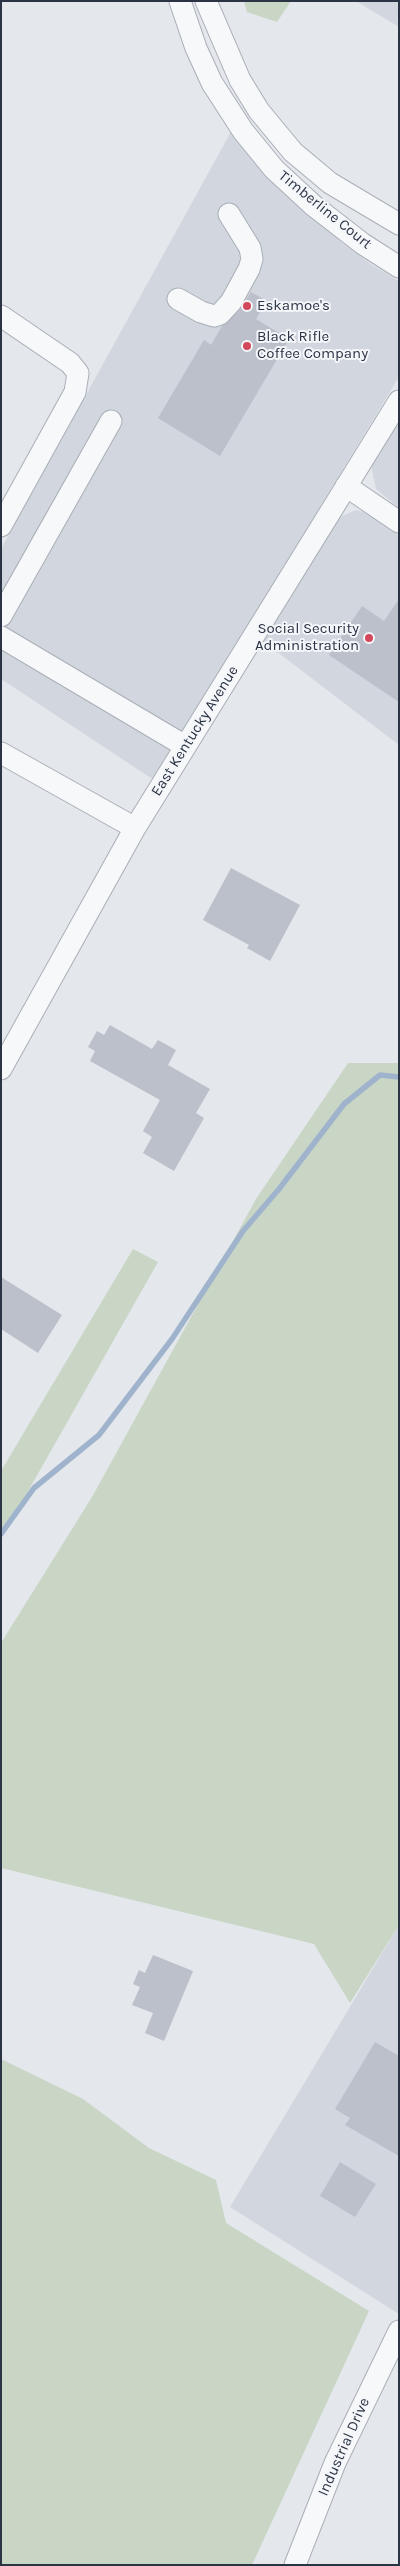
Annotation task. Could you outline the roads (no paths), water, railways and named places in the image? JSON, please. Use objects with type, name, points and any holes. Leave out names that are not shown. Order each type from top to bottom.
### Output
[{"type":"street","name":"Timberline Court","points":[[180,1],[196,48],[212,82],[238,124],[274,169],[311,203],[363,244],[399,267]]},
{"type":"street","name":"Timberline Court","points":[[206,1],[240,80],[259,110],[293,152],[318,173],[399,224]]},
{"type":"street","points":[[238,124],[259,110]]},
{"type":"street","points":[[178,299],[201,312],[214,316],[220,314],[231,302],[249,269],[252,256],[250,248],[228,214]]},
{"type":"street","points":[[1,316],[70,363],[78,373],[75,392],[1,526]]},
{"type":"street","name":"East Kentucky Avenue","points":[[1,1069],[135,828],[399,401]]},
{"type":"street","points":[[1,616],[111,421]]},
{"type":"street","points":[[346,486],[399,522]]},
{"type":"street","points":[[1,637],[185,746]]},
{"type":"street","points":[[1,753],[135,828]]},
{"type":"street","name":"Industrial Drive","points":[[294,2565],[335,2463],[399,2330]]},
{"type":"waterway","points":[[1,1534],[34,1488],[99,1435],[172,1339],[243,1231],[279,1189],[344,1104],[380,1075],[399,1077]]},
{"type":"place","name":"Eskamoe's","points":[[247,306]]},
{"type":"place","name":"Black Rifle Coffee Company","points":[[247,346]]},
{"type":"place","name":"Social Security Administration","points":[[369,638]]}]
